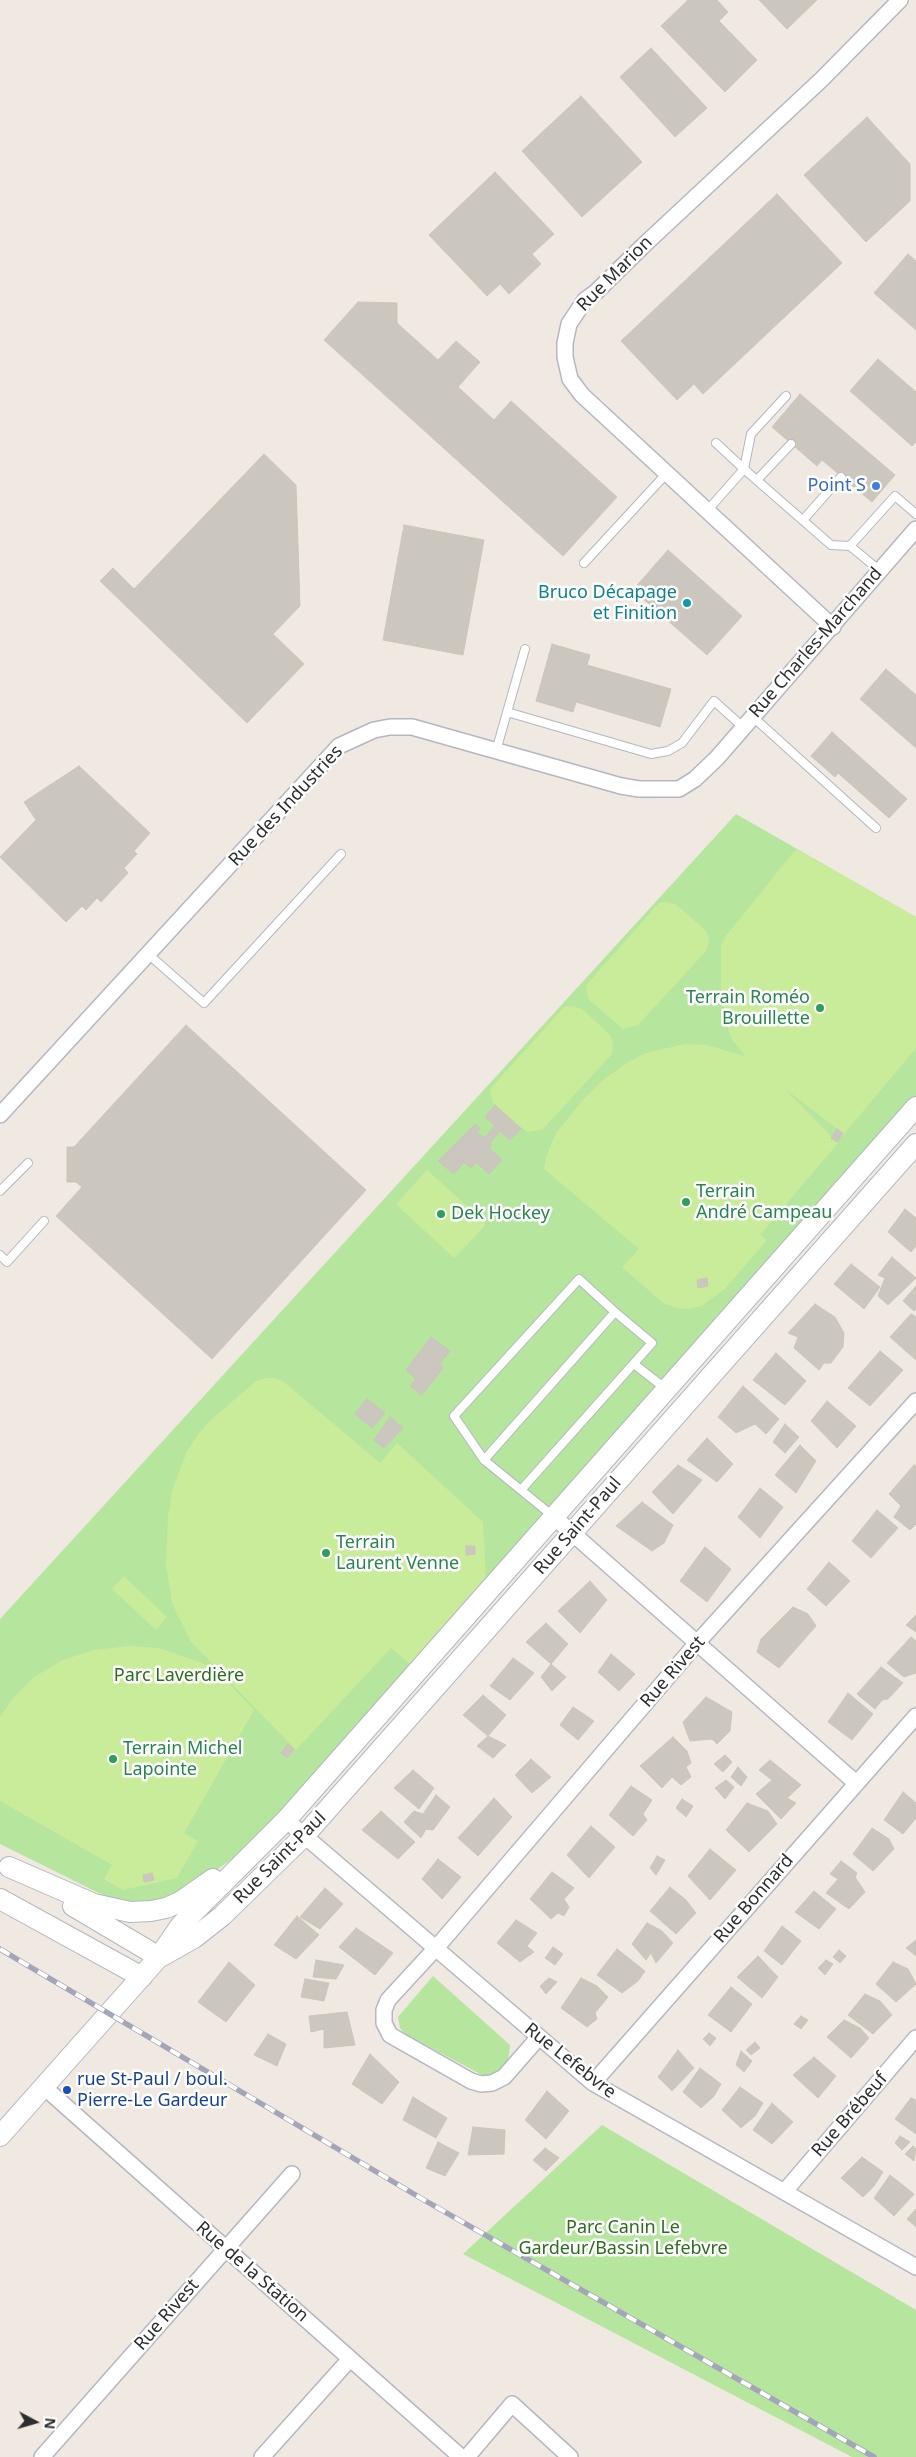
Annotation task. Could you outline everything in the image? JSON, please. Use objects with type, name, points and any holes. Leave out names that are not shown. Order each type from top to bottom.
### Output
[{"type":"street","name":"Rue Marion","points":[[833,627],[582,395],[570,378],[565,357],[569,324],[585,300],[596,292],[821,80],[900,0]]},
{"type":"street","name":"Rue Charles-Marchand","points":[[717,758],[833,627],[854,598],[916,529]]},
{"type":"street","name":"Rue des Industries","points":[[0,1115],[340,746],[356,737],[374,730],[390,727],[412,727],[621,786],[663,790],[679,789],[695,779],[717,758]]},
{"type":"street","name":"Rue Saint-Paul","points":[[0,2136],[159,1958],[181,1926],[257,1847],[286,1820],[916,1107]]},
{"type":"street","name":"Rue Saint-Paul","points":[[159,1958],[194,1938],[222,1916],[304,1836],[916,1144]]},
{"type":"street","points":[[824,1211],[841,1229]]},
{"type":"street","points":[[744,1302],[762,1318]]},
{"type":"street","points":[[661,1395],[676,1415]]},
{"type":"street","name":"Rue Rivest","points":[[539,2038],[504,2077],[492,2083],[481,2084],[471,2081],[390,2035],[384,2023],[384,2010],[388,2000],[436,1948],[697,1643],[916,1401]]},
{"type":"street","points":[[554,1516],[856,1783]]},
{"type":"street","points":[[460,1622],[479,1638]]},
{"type":"street","name":"Rue Bonnard","points":[[593,2083],[916,1716]]},
{"type":"street","points":[[368,1726],[387,1742]]},
{"type":"street","name":"Rue Lefebvre","points":[[286,1820],[593,2083],[916,2267]]},
{"type":"street","points":[[5,1865],[94,1904],[130,1912],[151,1911],[180,1902],[257,1847]]},
{"type":"street","points":[[5,1865],[159,1958]]},
{"type":"street","points":[[0,1899],[142,1977]]},
{"type":"street","name":"Rue Brébeuf","points":[[785,2191],[916,2038]]},
{"type":"street","name":"Rue de la Station","points":[[44,2087],[461,2457]]},
{"type":"street","name":"Rue Rivest","points":[[42,2457],[292,2174]]},
{"type":"street","points":[[262,2457],[350,2359]]},
{"type":"street","points":[[467,2457],[512,2404],[570,2457]]},
{"type":"lane","points":[[707,511],[744,469],[751,434],[786,396]]},
{"type":"lane","points":[[716,443],[831,545],[850,546],[879,570]]},
{"type":"lane","points":[[757,480],[791,444]]},
{"type":"lane","points":[[584,563],[667,473]]},
{"type":"lane","points":[[803,520],[841,477]]},
{"type":"lane","points":[[850,546],[895,496],[916,514]]},
{"type":"lane","points":[[496,751],[525,649]]},
{"type":"lane","points":[[507,712],[652,754],[668,751],[682,744],[714,701],[749,722],[876,828]]},
{"type":"lane","points":[[148,954],[204,1003],[341,854]]},
{"type":"lane","points":[[0,1191],[28,1163]]},
{"type":"lane","points":[[0,1255],[7,1262],[44,1221]]},
{"type":"lane","points":[[522,1490],[652,1343],[579,1279],[454,1416],[484,1460],[554,1516]]},
{"type":"lane","points":[[484,1460],[615,1312]]},
{"type":"lane","points":[[634,1364],[661,1395]]},
{"type":"green space","name":"Parc Laverdière","points":[[736,814],[916,917],[916,1099],[292,1805],[228,1862],[183,1892],[159,1900],[132,1903],[109,1898],[0,1844],[0,1619]]},
{"type":"green space","points":[[796,849],[916,917],[916,1048],[844,1134],[785,1089],[838,1143],[760,1235],[767,1240],[725,1289],[701,1306],[689,1309],[677,1308],[663,1303],[622,1267],[639,1249],[544,1169],[546,1157],[556,1133],[582,1101],[603,1080],[628,1062],[646,1053],[685,1044],[706,1045],[745,1056],[731,1038],[728,1028],[721,988],[721,946],[725,937]]},
{"type":"green space","points":[[667,902],[677,905],[706,931],[709,940],[707,950],[638,1025],[623,1029],[589,1000],[586,990],[587,984],[659,903]]},
{"type":"green space","points":[[572,1006],[582,1009],[610,1035],[613,1044],[612,1054],[543,1129],[527,1132],[494,1104],[490,1094],[491,1088],[564,1007]]},
{"type":"green space","name":"Dek Hockey","points":[[427,1170],[485,1222],[484,1227],[454,1258],[396,1204]]},
{"type":"green space","name":"Terrain Laurent Venne","points":[[275,1378],[284,1382],[380,1463],[397,1443],[483,1522],[486,1580],[411,1665],[391,1648],[296,1750],[191,1642],[172,1603],[166,1565],[168,1517],[172,1491],[187,1451],[199,1433],[211,1420],[256,1381]]},
{"type":"green space","points":[[124,1576],[167,1617],[156,1630],[112,1589]]},
{"type":"green space","name":"Terrain Michel Lapointe","points":[[129,1646],[159,1648],[202,1663],[224,1678],[254,1710],[184,1833],[198,1841],[177,1878],[123,1890],[104,1879],[112,1865],[0,1801],[0,1717],[13,1698],[34,1677],[63,1660],[94,1650]]},
{"type":"green space","points":[[433,1976],[510,2045],[508,2063],[496,2072],[484,2076],[405,2034],[400,2028],[398,2017]]},
{"type":"green space","name":"Parc Canin Le Gardeur/Bassin Lefebvre","points":[[602,2125],[916,2310],[916,2457],[852,2457],[463,2254]]},
{"type":"building","points":[[688,0],[717,0],[728,12],[719,21],[757,60],[725,92],[661,26]]},
{"type":"building","points":[[759,0],[817,0],[787,29]]},
{"type":"building","points":[[651,48],[707,108],[675,137],[620,77]]},
{"type":"building","points":[[581,96],[642,162],[582,217],[522,151]]},
{"type":"building","points":[[867,117],[910,164],[910,201],[866,242],[804,175]]},
{"type":"building","points":[[495,172],[554,234],[532,254],[541,264],[509,294],[500,284],[487,296],[429,235]]},
{"type":"building","points":[[777,194],[842,263],[703,394],[694,384],[677,400],[621,341]]},
{"type":"building","points":[[908,254],[916,261],[916,330],[874,293]]},
{"type":"building","points":[[358,302],[397,303],[397,323],[438,360],[456,341],[480,362],[458,387],[494,420],[511,401],[617,497],[563,556],[324,340]]},
{"type":"building","points":[[878,359],[916,392],[916,442],[912,446],[850,391]]},
{"type":"building","points":[[800,394],[895,475],[872,502],[822,460],[817,466],[772,427]]},
{"type":"building","points":[[264,454],[296,485],[300,606],[273,634],[304,664],[247,723],[100,581],[113,568],[134,589]]},
{"type":"building","points":[[404,525],[484,540],[463,655],[383,640]]},
{"type":"building","name":"Bruco Décapage et Finition","points":[[668,550],[742,616],[707,655],[633,590]]},
{"type":"building","points":[[552,644],[590,655],[587,665],[671,689],[660,727],[576,702],[573,712],[536,701]]},
{"type":"building","points":[[886,669],[916,695],[916,748],[860,699]]},
{"type":"building","points":[[832,732],[907,799],[889,818],[838,773],[835,777],[811,756]]},
{"type":"building","points":[[79,766],[150,833],[134,851],[137,854],[124,868],[128,873],[101,902],[97,898],[86,910],[82,906],[66,922],[0,857],[36,820],[24,802]]},
{"type":"building","points":[[186,1025],[366,1190],[212,1359],[56,1216],[82,1187],[76,1182],[67,1182],[67,1147],[74,1147]]},
{"type":"building","points":[[495,1105],[521,1129],[510,1140],[500,1131],[490,1143],[492,1145],[489,1148],[502,1160],[489,1174],[476,1162],[471,1168],[464,1162],[454,1174],[438,1161],[475,1124],[480,1128],[477,1132],[484,1138],[495,1126],[485,1117]]},
{"type":"building","points":[[837,1129],[843,1133],[837,1142],[831,1138]]},
{"type":"building","points":[[905,1209],[916,1218],[916,1246],[911,1252],[888,1232]]},
{"type":"building","points":[[892,1257],[916,1278],[888,1305],[878,1296],[885,1278],[878,1275]]},
{"type":"building","points":[[851,1264],[880,1287],[864,1309],[834,1284]]},
{"type":"building","points":[[707,1278],[708,1286],[698,1288],[697,1280]]},
{"type":"building","points":[[916,1286],[916,1309],[914,1311],[903,1301]]},
{"type":"building","points":[[815,1304],[835,1317],[844,1333],[843,1347],[831,1363],[824,1363],[819,1370],[794,1348],[798,1337],[788,1333]]},
{"type":"building","points":[[911,1314],[916,1317],[916,1360],[890,1337]]},
{"type":"building","points":[[431,1337],[450,1351],[439,1365],[443,1368],[422,1395],[410,1386],[416,1379],[406,1370]]},
{"type":"building","points":[[880,1351],[903,1370],[870,1406],[848,1388]]},
{"type":"building","points":[[776,1353],[806,1381],[785,1405],[753,1380]]},
{"type":"building","points":[[743,1386],[779,1419],[766,1434],[755,1424],[736,1433],[718,1417]]},
{"type":"building","points":[[367,1399],[385,1413],[372,1428],[355,1414]]},
{"type":"building","points":[[827,1401],[856,1426],[837,1448],[811,1421]]},
{"type":"building","points":[[390,1417],[403,1428],[384,1448],[374,1440]]},
{"type":"building","points":[[785,1424],[799,1437],[785,1453],[773,1442]]},
{"type":"building","points":[[707,1438],[733,1464],[717,1482],[687,1460]]},
{"type":"building","points":[[800,1445],[816,1461],[796,1493],[775,1475]]},
{"type":"building","points":[[678,1465],[702,1480],[673,1514],[652,1492]]},
{"type":"building","points":[[914,1465],[916,1466],[916,1524],[910,1530],[894,1517],[901,1506],[889,1494]]},
{"type":"building","points":[[760,1488],[783,1507],[760,1538],[738,1517]]},
{"type":"building","points":[[642,1502],[673,1525],[664,1543],[652,1551],[616,1526]]},
{"type":"building","points":[[877,1510],[898,1528],[871,1558],[852,1541]]},
{"type":"building","points":[[466,1546],[475,1546],[475,1554],[466,1555]]},
{"type":"building","points":[[705,1547],[731,1569],[707,1602],[680,1581]]},
{"type":"building","points":[[829,1562],[850,1581],[826,1606],[807,1589]]},
{"type":"building","points":[[590,1581],[607,1600],[580,1633],[558,1611]]},
{"type":"building","points":[[793,1607],[808,1614],[816,1626],[779,1668],[757,1652],[761,1639]]},
{"type":"building","points":[[916,1615],[916,1632],[906,1625]]},
{"type":"building","points":[[546,1623],[568,1644],[551,1664],[526,1642]]},
{"type":"building","points":[[911,1637],[916,1641],[916,1673],[904,1677],[887,1663]]},
{"type":"building","points":[[611,1654],[635,1674],[619,1691],[598,1672]]},
{"type":"building","points":[[513,1658],[534,1673],[510,1700],[490,1686]]},
{"type":"building","points":[[551,1664],[566,1677],[552,1691],[541,1677]]},
{"type":"building","points":[[881,1667],[903,1683],[888,1699],[882,1700],[875,1709],[857,1694]]},
{"type":"building","points":[[848,1693],[873,1714],[852,1740],[828,1722]]},
{"type":"building","points":[[483,1695],[506,1715],[488,1736],[463,1715]]},
{"type":"building","points":[[706,1697],[732,1712],[730,1731],[717,1744],[712,1739],[690,1741],[683,1722]]},
{"type":"building","points":[[573,1707],[594,1721],[578,1740],[560,1725]]},
{"type":"building","points":[[488,1736],[506,1745],[493,1758],[477,1746]]},
{"type":"building","points":[[673,1737],[687,1751],[691,1763],[686,1767],[691,1777],[681,1785],[672,1777],[662,1788],[640,1766]]},
{"type":"building","points":[[288,1744],[294,1749],[287,1758],[281,1753]]},
{"type":"building","points":[[725,1755],[732,1762],[723,1772],[714,1764]]},
{"type":"building","points":[[531,1759],[551,1777],[532,1793],[515,1775]]},
{"type":"building","points":[[770,1760],[801,1785],[787,1798],[796,1803],[781,1819],[756,1794],[772,1780],[759,1770]]},
{"type":"building","points":[[738,1767],[747,1777],[741,1786],[731,1777]]},
{"type":"building","points":[[413,1770],[434,1788],[419,1809],[394,1788]]},
{"type":"building","points":[[726,1780],[734,1787],[725,1799],[715,1788]]},
{"type":"building","points":[[631,1786],[652,1800],[643,1814],[647,1820],[633,1836],[609,1815]]},
{"type":"building","points":[[903,1792],[916,1803],[916,1818],[903,1834],[884,1820]]},
{"type":"building","points":[[436,1795],[450,1807],[433,1830],[426,1829],[421,1838],[404,1822],[414,1811],[423,1814]]},
{"type":"building","points":[[494,1798],[512,1817],[478,1856],[458,1838]]},
{"type":"building","points":[[682,1799],[693,1806],[686,1817],[676,1808]]},
{"type":"building","points":[[747,1803],[768,1811],[777,1824],[749,1852],[726,1830]]},
{"type":"building","points":[[381,1811],[415,1842],[398,1859],[362,1830]]},
{"type":"building","points":[[591,1826],[615,1847],[589,1878],[567,1855]]},
{"type":"building","points":[[872,1828],[889,1839],[894,1849],[873,1871],[853,1854]]},
{"type":"building","points":[[710,1849],[736,1870],[710,1900],[688,1876]]},
{"type":"building","points":[[657,1856],[665,1860],[656,1875],[650,1868]]},
{"type":"building","points":[[438,1859],[461,1877],[442,1899],[422,1879]]},
{"type":"building","points":[[841,1861],[857,1873],[855,1877],[865,1892],[849,1909],[826,1893],[838,1879],[830,1874]]},
{"type":"building","points":[[552,1872],[574,1888],[564,1899],[569,1907],[564,1916],[558,1913],[551,1919],[530,1899]]},
{"type":"building","points":[[152,1873],[154,1880],[144,1882],[143,1875]]},
{"type":"building","points":[[670,1887],[686,1900],[696,1913],[676,1934],[650,1911]]},
{"type":"building","points":[[325,1888],[343,1904],[320,1929],[300,1917]]},
{"type":"building","points":[[814,1891],[836,1909],[819,1929],[795,1912]]},
{"type":"building","points":[[297,1916],[319,1935],[296,1959],[274,1945]]},
{"type":"building","points":[[516,1920],[537,1933],[527,1946],[534,1952],[520,1962],[497,1943]]},
{"type":"building","points":[[647,1923],[662,1931],[673,1943],[656,1963],[651,1953],[646,1960],[632,1944]]},
{"type":"building","points":[[782,1926],[801,1941],[782,1965],[764,1951]]},
{"type":"building","points":[[356,1928],[393,1953],[375,1975],[339,1947]]},
{"type":"building","points":[[916,1940],[916,1956],[906,1948]]},
{"type":"building","points":[[553,1947],[563,1954],[555,1965],[545,1958]]},
{"type":"building","points":[[617,1949],[645,1971],[638,1981],[622,1993],[597,1975]]},
{"type":"building","points":[[839,1950],[846,1956],[840,1963],[833,1957]]},
{"type":"building","points":[[758,1956],[778,1977],[762,1998],[737,1977]]},
{"type":"building","points":[[316,1960],[344,1965],[336,1979],[313,1977]]},
{"type":"building","points":[[826,1960],[833,1964],[825,1975],[818,1968]]},
{"type":"building","points":[[229,1962],[255,1985],[226,2022],[198,2002]]},
{"type":"building","points":[[893,1962],[908,1969],[916,1984],[896,2002],[876,1984]]},
{"type":"building","points":[[549,1978],[557,1982],[546,1994],[540,1986]]},
{"type":"building","points":[[581,1978],[597,1986],[608,1997],[595,2013],[597,2019],[587,2027],[561,2008]]},
{"type":"building","points":[[305,1979],[329,1983],[324,2001],[301,1997]]},
{"type":"building","points":[[731,1987],[752,2004],[731,2032],[708,2015]]},
{"type":"building","points":[[865,1994],[880,2001],[892,2015],[873,2034],[848,2015]]},
{"type":"building","points":[[347,2012],[355,2045],[324,2048],[324,2029],[311,2032],[309,2016]]},
{"type":"building","points":[[801,2016],[808,2020],[801,2029],[794,2024]]},
{"type":"building","points":[[844,2020],[860,2028],[869,2038],[851,2058],[827,2037]]},
{"type":"building","points":[[709,2033],[716,2038],[710,2046],[703,2039]]},
{"type":"building","points":[[268,2034],[286,2044],[277,2066],[254,2055]]},
{"type":"building","points":[[755,2042],[760,2048],[751,2055],[746,2050]]},
{"type":"building","points":[[678,2050],[694,2068],[672,2091],[658,2077]]},
{"type":"building","points":[[741,2051],[752,2061],[744,2072],[736,2065]]},
{"type":"building","points":[[370,2054],[399,2082],[382,2104],[352,2084]]},
{"type":"building","points":[[814,2057],[836,2076],[818,2098],[793,2075]]},
{"type":"building","points":[[700,2068],[721,2084],[714,2096],[701,2108],[683,2092]]},
{"type":"building","points":[[740,2087],[763,2103],[755,2116],[741,2128],[722,2110]]},
{"type":"building","points":[[547,2091],[569,2111],[546,2139],[525,2120]]},
{"type":"building","points":[[413,2097],[447,2118],[436,2138],[403,2120]]},
{"type":"building","points":[[911,2098],[916,2100],[916,2134],[895,2119]]},
{"type":"building","points":[[772,2103],[793,2122],[772,2144],[753,2130]]},
{"type":"building","points":[[473,2127],[505,2130],[504,2154],[468,2155]]},
{"type":"building","points":[[900,2136],[910,2142],[902,2150],[895,2143]]},
{"type":"building","points":[[438,2142],[459,2153],[445,2176],[426,2168]]},
{"type":"building","points":[[913,2146],[916,2149],[914,2161],[905,2154]]},
{"type":"building","points":[[545,2148],[559,2158],[546,2171],[533,2160]]},
{"type":"building","points":[[862,2157],[883,2172],[874,2186],[863,2197],[841,2178]]},
{"type":"building","points":[[890,2175],[914,2194],[894,2216],[874,2198]]},
{"type":"building","points":[[916,2209],[916,2227],[907,2219]]},
{"type":"railway","points":[[0,1949],[424,2200],[874,2457]]},
{"type":"place","name":"Point S","points":[[876,486]]},
{"type":"place","name":"Bruco Décapage et Finition","points":[[687,603]]},
{"type":"place","name":"Terrain Roméo Brouillette","points":[[820,1008]]},
{"type":"place","name":"Terrain André Campeau","points":[[686,1202]]},
{"type":"place","name":"Dek Hockey","points":[[441,1214]]},
{"type":"place","name":"Terrain Laurent Venne","points":[[326,1553]]},
{"type":"place","name":"Terrain Michel Lapointe","points":[[113,1759]]},
{"type":"place","name":"rue St-Paul / boul. Pierre-Le Gardeur","points":[[67,2090]]}]
